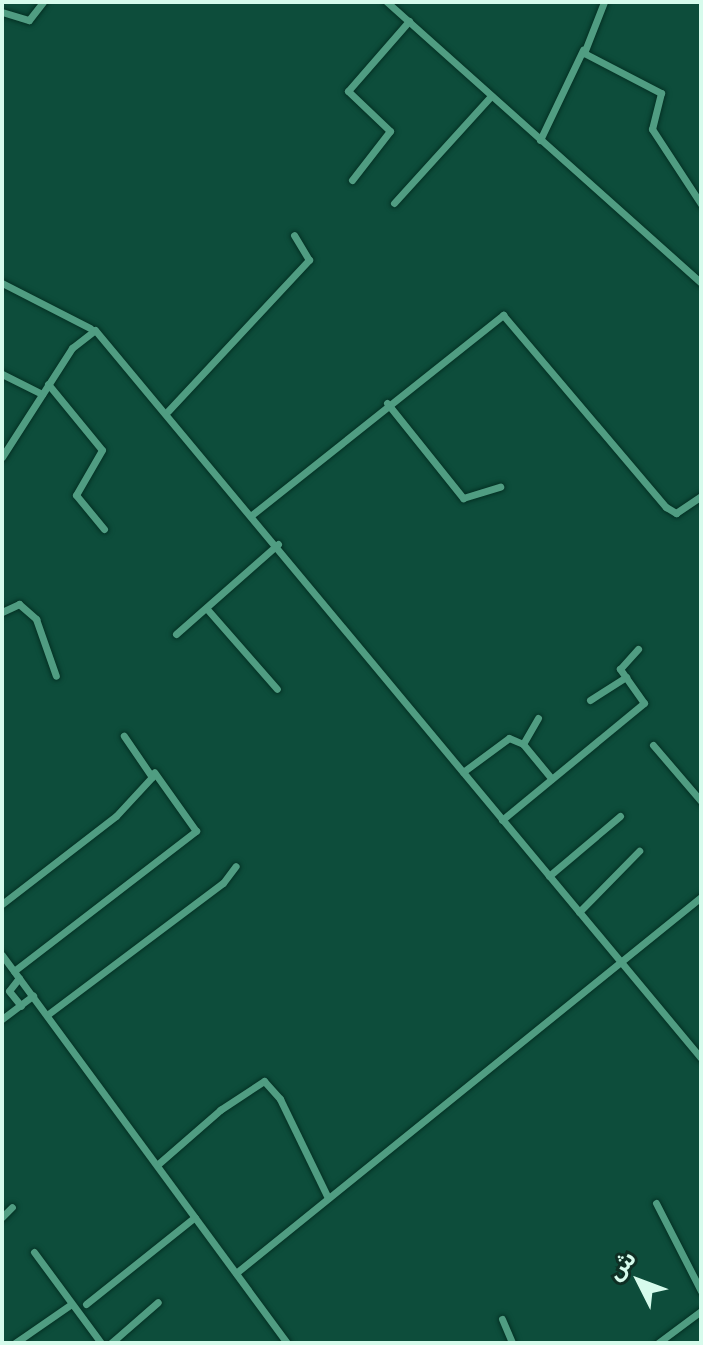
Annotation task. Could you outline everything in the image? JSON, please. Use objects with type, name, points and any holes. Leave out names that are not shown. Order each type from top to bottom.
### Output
[{"type":"street","points":[[2,12],[29,20],[43,2]]},
{"type":"street","points":[[387,2],[701,283]]},
{"type":"street","points":[[540,140],[604,2]]},
{"type":"street","points":[[352,180],[390,131],[348,91],[409,21]]},
{"type":"street","points":[[586,44],[585,57],[661,93],[652,129],[701,204]]},
{"type":"street","points":[[394,203],[491,96]]},
{"type":"street","points":[[168,411],[309,260],[294,235]]},
{"type":"street","points":[[2,283],[90,328],[168,411],[701,1058]]},
{"type":"street","points":[[253,514],[387,403],[503,315],[666,507],[676,513],[701,496]]},
{"type":"street","points":[[2,457],[48,384],[90,328]]},
{"type":"street","points":[[2,374],[42,394]]},
{"type":"street","points":[[48,384],[102,450],[76,495],[104,529]]},
{"type":"street","points":[[387,403],[463,498],[500,487]]},
{"type":"street","points":[[176,634],[278,544]]},
{"type":"street","points":[[2,612],[19,604],[36,619],[56,676]]},
{"type":"street","points":[[207,609],[277,689]]},
{"type":"street","points":[[502,820],[644,703],[620,666],[638,649]]},
{"type":"street","points":[[590,700],[626,677]]},
{"type":"street","points":[[523,744],[538,718]]},
{"type":"street","points":[[21,1006],[9,991],[16,974],[196,831],[124,736]]},
{"type":"street","points":[[463,772],[506,739],[523,744],[552,779]]},
{"type":"street","points":[[653,745],[701,801]]},
{"type":"street","points":[[2,904],[116,816],[154,772]]},
{"type":"street","points":[[549,876],[620,816]]},
{"type":"street","points":[[579,912],[639,851]]},
{"type":"street","points":[[47,1015],[223,883],[236,866]]},
{"type":"street","points":[[236,1273],[701,897]]},
{"type":"street","points":[[2,955],[287,1343]]},
{"type":"street","points":[[2,1019],[33,996]]},
{"type":"street","points":[[157,1165],[220,1110],[264,1081],[280,1099],[328,1198]]},
{"type":"street","points":[[656,1203],[701,1291]]},
{"type":"street","points":[[2,1217],[12,1207]]},
{"type":"street","points":[[86,1304],[195,1217]]},
{"type":"street","points":[[34,1252],[70,1305],[101,1343]]},
{"type":"street","points":[[111,1343],[158,1302]]},
{"type":"street","points":[[15,1343],[70,1305]]},
{"type":"street","points":[[658,1343],[701,1311]]},
{"type":"street","points":[[502,1319],[512,1343]]}]
